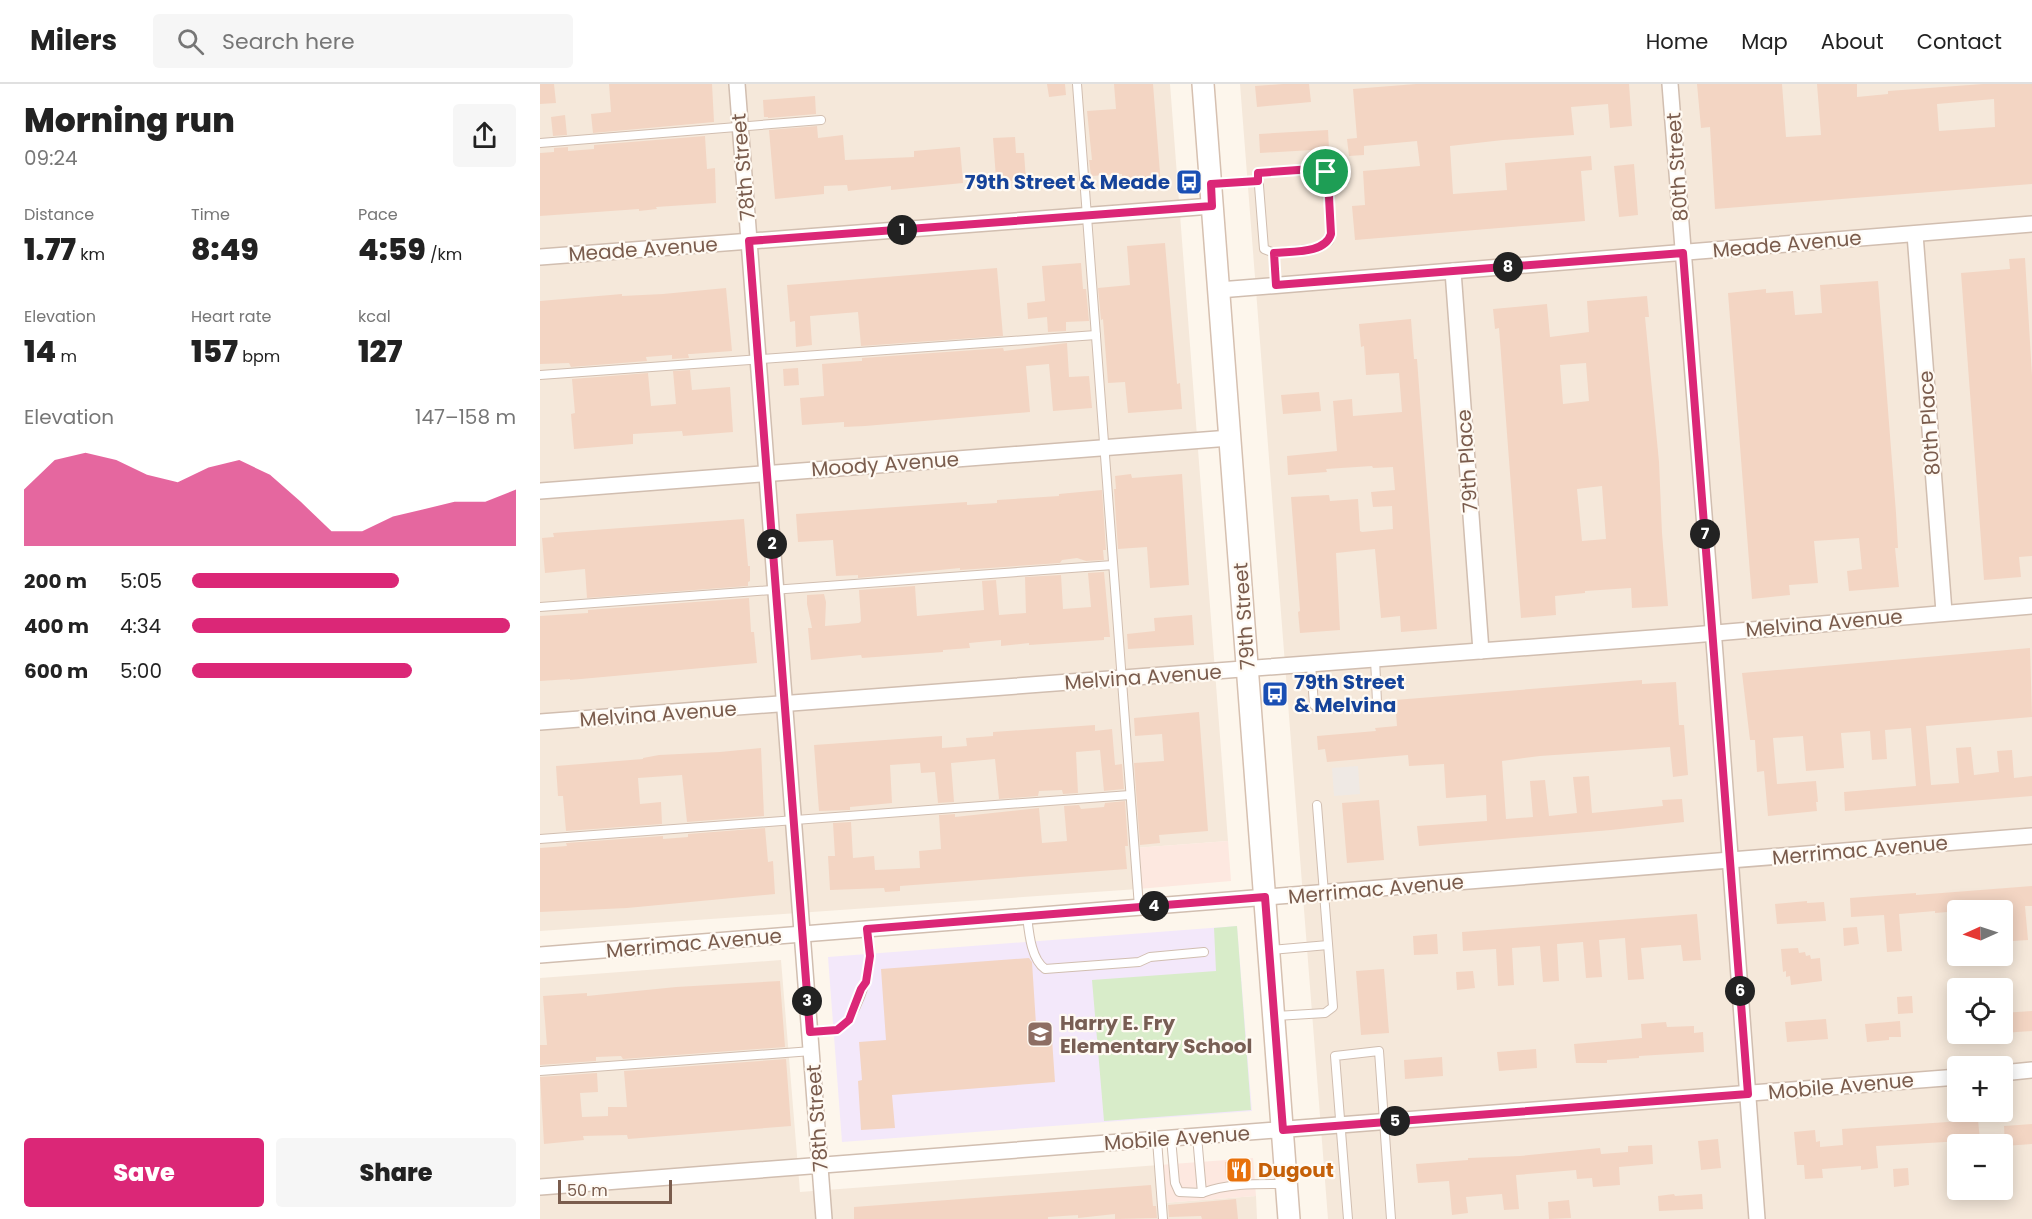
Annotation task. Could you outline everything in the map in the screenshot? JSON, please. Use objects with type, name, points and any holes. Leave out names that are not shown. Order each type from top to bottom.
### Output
[{"type":"main road","name":"79th Street","points":[[1203,84],[1290,1219]]},
{"type":"street","name":"78th Street","points":[[737,84],[824,1219]]},
{"type":"street","name":"80th Street","points":[[1670,84],[1757,1219]]},
{"type":"street","name":"Meade Avenue","points":[[540,257],[1212,206]]},
{"type":"street","name":"Meade Avenue","points":[[1219,290],[2032,224]]},
{"type":"street","name":"80th Place","points":[[1915,234],[1944,612]]},
{"type":"street","name":"79th Place","points":[[1453,271],[1481,651]]},
{"type":"street","name":"Moody Avenue","points":[[540,491],[1230,438]]},
{"type":"street","name":"Melvina Avenue","points":[[540,722],[1122,679],[2032,606]]},
{"type":"street","name":"Merrimac Avenue","points":[[540,955],[2032,836]]},
{"type":"street","points":[[2013,1072],[2032,1070]]},
{"type":"street","name":"Mobile Avenue","points":[[540,1188],[1947,1078]]},
{"type":"lane","points":[[1077,84],[1139,908]]},
{"type":"lane","points":[[540,143],[821,120]]},
{"type":"lane","points":[[1211,184],[1258,177],[1318,169],[1326,172],[1331,234],[1329,241],[1322,246],[1310,249],[1274,253],[1264,249],[1258,177]]},
{"type":"lane","points":[[1274,253],[1276,285]]},
{"type":"lane","points":[[540,375],[1096,335]]},
{"type":"lane","points":[[540,606],[1113,564]]},
{"type":"lane","points":[[1311,664],[1314,705],[1319,709],[1371,706],[1377,702],[1375,659]]},
{"type":"lane","points":[[540,839],[1130,795]]},
{"type":"lane","points":[[1274,1016],[1325,1013],[1333,1007],[1317,805]]},
{"type":"lane","points":[[1027,916],[1030,938],[1040,965],[1045,969],[1139,962],[1150,957],[1204,952]]},
{"type":"lane","points":[[810,1032],[837,1030],[849,1020],[866,982],[870,956],[867,929]]},
{"type":"lane","points":[[1269,950],[1328,945]]},
{"type":"lane","points":[[540,1071],[812,1051]]},
{"type":"lane","points":[[1348,1219],[1335,1056],[1379,1052],[1386,1122],[1391,1219]]},
{"type":"lane","points":[[1197,1137],[1202,1193]]},
{"type":"lane","points":[[1164,1139],[1179,1192],[1202,1193],[1212,1189],[1251,1184],[1287,1184]]},
{"type":"lane","points":[[1163,1219],[1164,1139]]},
{"type":"shaded area","points":[[540,84],[1170,84],[1228,841],[1135,848],[1138,889],[540,931]]},
{"type":"shaded area","points":[[1240,84],[2032,84],[2032,1219],[1328,1219]]},
{"type":"shaded area","points":[[1358,766],[1360,794],[1334,796],[1332,768]]},
{"type":"shaded area","points":[[1228,841],[1231,881],[1138,889],[1134,848]]},
{"type":"shaded area","name":"Harry E. Fry Elementary School","points":[[1237,926],[1252,1111],[842,1142],[828,957]]},
{"type":"shaded area","points":[[781,960],[800,1192],[1159,1165],[1162,1203],[1256,1196],[1257,1219],[540,1219],[540,978]]},
{"type":"shaded area","points":[[1253,1158],[1256,1196],[1162,1203],[1159,1165]]},
{"type":"green space","points":[[1237,926],[1251,1110],[1104,1121],[1092,980],[1216,971],[1214,928]]},
{"type":"building","points":[[540,84],[554,84],[556,103],[540,104]]},
{"type":"building","points":[[609,84],[712,84],[714,122],[593,133],[591,114],[611,112]]},
{"type":"building","points":[[1047,84],[1065,84],[1066,95],[1049,97]]},
{"type":"building","points":[[1114,84],[1153,84],[1161,186],[1123,188],[1122,174],[1091,176],[1089,160],[1092,160],[1087,111],[1116,109]]},
{"type":"building","points":[[1309,84],[1311,102],[1257,107],[1255,86]]},
{"type":"building","points":[[1416,84],[1629,84],[1632,126],[1610,128],[1608,104],[1571,107],[1574,135],[1450,146],[1453,194],[1507,190],[1505,163],[1591,156],[1592,170],[1581,171],[1585,221],[1355,240],[1352,206],[1365,205],[1363,171],[1420,166],[1417,141],[1364,146],[1364,155],[1349,156],[1347,139],[1357,138],[1353,89]]},
{"type":"building","points":[[1697,84],[1782,84],[1786,137],[1821,135],[1817,84],[1857,84],[1857,97],[1888,94],[1888,91],[1983,84],[2032,84],[2032,184],[1715,209],[1710,127],[1701,128]],"holes":[[[1994,99],[1995,127],[1939,131],[1937,104]]]},
{"type":"building","points":[[815,96],[816,114],[764,117],[763,100]]},
{"type":"building","points":[[565,115],[567,135],[553,136],[551,117]]},
{"type":"building","points":[[817,126],[818,138],[843,135],[845,160],[914,157],[914,151],[960,147],[963,183],[891,190],[891,186],[848,191],[847,185],[824,186],[824,194],[775,199],[769,130]]},
{"type":"building","points":[[1328,130],[1329,149],[1260,153],[1259,134]]},
{"type":"building","points":[[705,136],[707,169],[715,168],[716,203],[656,207],[657,209],[639,211],[639,209],[540,216],[540,153],[554,152],[554,148],[568,147],[568,151],[594,149],[594,145]]},
{"type":"building","points":[[1015,137],[1016,153],[1024,153],[1026,180],[1006,181],[1006,177],[996,178],[993,138]]},
{"type":"building","points":[[1634,164],[1638,215],[1619,217],[1614,166]]},
{"type":"building","points":[[1165,243],[1177,384],[1180,383],[1182,409],[1128,413],[1125,382],[1108,383],[1098,288],[1130,285],[1127,246]]},
{"type":"building","points":[[2025,258],[2032,376],[2032,556],[2019,557],[2021,577],[1984,580],[1961,273],[2010,269],[2009,259]]},
{"type":"building","points":[[1081,263],[1089,321],[1066,322],[1066,331],[1048,332],[1047,317],[1028,319],[1027,303],[1045,301],[1042,266]]},
{"type":"building","points":[[997,268],[1003,336],[861,346],[858,312],[810,316],[812,345],[796,347],[795,321],[790,322],[787,285]]},
{"type":"building","points":[[1878,281],[1896,513],[1898,548],[1895,548],[1899,587],[1849,591],[1847,571],[1862,569],[1859,538],[1814,541],[1818,583],[1789,585],[1790,595],[1752,599],[1728,293],[1766,289],[1766,293],[1793,291],[1795,315],[1822,313],[1820,285]]},
{"type":"building","points":[[726,288],[732,351],[688,354],[689,358],[672,359],[672,355],[646,357],[647,361],[571,367],[569,363],[540,364],[540,301]]},
{"type":"building","points":[[1647,296],[1649,317],[1645,317],[1659,462],[1668,606],[1632,608],[1631,588],[1585,591],[1585,593],[1555,596],[1556,615],[1521,618],[1499,328],[1495,329],[1493,309],[1547,304],[1550,337],[1589,332],[1587,301]],"holes":[[[1586,363],[1589,401],[1563,404],[1560,365]],[[1602,486],[1606,539],[1582,541],[1577,489]]]},
{"type":"building","points":[[1411,319],[1414,359],[1417,359],[1437,629],[1401,632],[1400,616],[1381,618],[1375,549],[1336,553],[1340,630],[1300,633],[1291,497],[1329,495],[1330,501],[1358,499],[1360,531],[1362,532],[1393,529],[1392,506],[1373,507],[1371,492],[1395,490],[1393,467],[1326,469],[1327,472],[1288,475],[1287,456],[1337,451],[1333,401],[1352,399],[1353,416],[1402,412],[1399,373],[1366,375],[1364,346],[1361,347],[1359,324]]},
{"type":"building","points":[[1067,343],[1069,377],[1089,376],[1092,408],[1053,411],[1049,364],[1026,366],[1030,412],[865,426],[844,427],[844,422],[802,425],[800,398],[824,396],[822,364],[862,361],[862,358],[1003,348],[1004,351]]},
{"type":"building","points":[[798,368],[799,385],[784,386],[783,369]]},
{"type":"building","points":[[690,370],[692,390],[730,387],[733,432],[683,436],[682,431],[633,434],[633,444],[574,449],[571,414],[575,413],[572,379],[648,373],[651,406],[676,404],[673,371]]},
{"type":"building","points":[[1319,392],[1321,411],[1283,414],[1281,395]]},
{"type":"building","points":[[1131,474],[1132,478],[1182,474],[1189,585],[1150,588],[1147,547],[1118,549],[1115,476]]},
{"type":"building","points":[[1102,490],[1106,550],[1103,550],[1104,560],[1086,561],[1077,558],[1062,560],[1060,563],[960,570],[960,568],[858,578],[858,575],[836,576],[833,540],[798,542],[796,514],[967,502],[967,505],[997,503],[997,500],[1059,496],[1059,494]]},
{"type":"building","points":[[744,519],[748,566],[750,566],[748,586],[587,598],[585,569],[545,573],[542,538],[554,537],[553,533]]},
{"type":"building","points":[[1104,572],[1110,637],[1104,637],[1104,640],[1001,646],[1001,640],[969,643],[970,648],[943,650],[943,652],[862,658],[861,655],[811,660],[808,628],[812,628],[807,595],[824,594],[825,626],[861,621],[859,590],[915,586],[917,616],[984,610],[982,581],[996,580],[999,615],[1026,613],[1025,577],[1061,575],[1063,609],[1091,607],[1088,573]]},
{"type":"building","points":[[749,598],[751,632],[754,632],[757,663],[540,681],[540,616],[588,613],[588,610]]},
{"type":"building","points":[[1192,615],[1194,645],[1128,649],[1127,634],[1155,631],[1154,618]]},
{"type":"building","points":[[2030,648],[2032,717],[1926,726],[1931,785],[1959,783],[1956,748],[1971,747],[1974,775],[1999,772],[1997,751],[2012,750],[2014,778],[2032,776],[2032,796],[1845,811],[1844,792],[1916,786],[1911,728],[1885,730],[1887,759],[1872,760],[1870,731],[1841,733],[1844,768],[1806,771],[1803,736],[1773,738],[1777,784],[1816,781],[1818,802],[1816,802],[1817,811],[1768,816],[1764,771],[1757,772],[1755,740],[1750,740],[1742,673]]},
{"type":"building","points":[[1642,680],[1642,684],[1676,682],[1679,725],[1684,725],[1688,775],[1673,777],[1670,747],[1540,756],[1502,761],[1506,819],[1533,817],[1530,781],[1545,780],[1549,816],[1577,813],[1573,777],[1589,776],[1592,813],[1663,806],[1662,800],[1682,799],[1684,822],[1419,846],[1417,826],[1487,821],[1486,795],[1446,798],[1444,764],[1409,766],[1408,755],[1327,762],[1325,749],[1318,750],[1317,736],[1376,731],[1375,728],[1397,726],[1395,700]]},
{"type":"building","points":[[1199,712],[1208,831],[1159,835],[1160,843],[1140,845],[1134,763],[1164,761],[1162,734],[1135,736],[1134,718]]},
{"type":"building","points":[[1095,725],[1095,731],[1112,729],[1115,765],[1122,764],[1124,789],[1104,791],[1100,750],[1076,752],[1078,793],[1063,794],[1062,790],[1039,791],[1038,796],[999,799],[995,759],[951,763],[954,802],[938,803],[935,772],[921,773],[920,763],[890,765],[892,803],[850,807],[850,810],[819,811],[814,745],[942,736],[942,748],[967,746],[966,738],[993,736],[993,732]]},
{"type":"building","points":[[761,748],[764,816],[687,822],[682,775],[638,778],[640,804],[661,802],[662,824],[566,831],[563,796],[558,796],[556,766],[643,759],[659,755]]},
{"type":"building","points":[[1379,800],[1384,860],[1347,863],[1342,803]]},
{"type":"building","points":[[1125,801],[1127,869],[900,886],[900,891],[885,892],[884,888],[830,890],[828,856],[835,856],[833,823],[851,822],[853,858],[874,856],[875,870],[920,868],[919,851],[941,849],[939,815],[955,814],[955,817],[1039,808],[1042,843],[1067,841],[1064,806],[1079,805],[1081,809],[1104,807],[1105,803]]},
{"type":"building","points":[[765,828],[768,862],[773,861],[775,894],[627,908],[540,912],[540,848],[567,846],[566,843],[663,836],[663,839],[688,837],[688,834]]},
{"type":"building","points":[[2032,886],[2032,906],[2025,906],[2028,940],[2013,941],[2013,900],[1947,900],[1947,912],[1899,914],[1902,951],[1887,952],[1884,915],[1851,917],[1850,898],[1916,893],[1916,895]]},
{"type":"building","points":[[1807,901],[1807,903],[1824,902],[1826,921],[1777,924],[1775,904]]},
{"type":"building","points":[[1697,914],[1701,960],[1683,961],[1681,945],[1641,948],[1644,979],[1628,980],[1625,938],[1599,940],[1602,977],[1586,978],[1583,942],[1557,944],[1559,981],[1543,982],[1540,946],[1512,948],[1514,985],[1498,986],[1496,949],[1463,951],[1462,932]]},
{"type":"building","points":[[1857,927],[1859,944],[1844,946],[1843,928]]},
{"type":"building","points":[[1437,934],[1438,954],[1414,955],[1413,936]]},
{"type":"building","points":[[1798,948],[1799,953],[1805,952],[1806,956],[1810,955],[1811,959],[1820,958],[1822,981],[1791,985],[1790,976],[1786,977],[1786,971],[1783,972],[1781,949]]},
{"type":"building","points":[[1029,958],[1032,962],[1037,1040],[1052,1039],[1055,1082],[892,1095],[895,1128],[861,1130],[858,1081],[862,1080],[859,1042],[886,1040],[881,969]]},
{"type":"building","points":[[1384,969],[1389,1033],[1361,1035],[1356,971]]},
{"type":"building","points":[[1473,971],[1475,988],[1457,990],[1456,972]]},
{"type":"building","points":[[780,981],[785,1047],[623,1059],[621,1056],[596,1057],[596,1061],[540,1065],[540,1045],[547,1045],[543,996],[587,993],[587,996],[676,987]]},
{"type":"building","points":[[1912,996],[1913,1013],[1898,1014],[1897,997]]},
{"type":"building","points":[[2032,1011],[2032,1031],[2013,1032],[2013,1012]]},
{"type":"building","points":[[1826,1019],[1828,1039],[1787,1042],[1785,1022]]},
{"type":"building","points":[[1900,1021],[1901,1037],[1867,1042],[1865,1024]]},
{"type":"building","points":[[1666,1022],[1667,1027],[1694,1026],[1694,1033],[1703,1032],[1704,1052],[1639,1056],[1639,1058],[1607,1060],[1607,1063],[1576,1063],[1574,1044],[1642,1038],[1641,1024]]},
{"type":"building","points":[[1536,1049],[1537,1068],[1499,1071],[1497,1052]]},
{"type":"building","points":[[1442,1057],[1443,1076],[1405,1079],[1404,1060]]},
{"type":"building","points":[[786,1059],[791,1126],[628,1139],[627,1135],[583,1136],[584,1140],[544,1144],[540,1077],[597,1073],[598,1092],[580,1093],[582,1117],[608,1116],[608,1107],[627,1107],[624,1071]]},
{"type":"building","points":[[1978,1122],[1979,1134],[1947,1134],[1947,1142],[1876,1146],[1878,1168],[1861,1170],[1861,1166],[1822,1169],[1823,1178],[1805,1179],[1804,1165],[1797,1165],[1794,1132],[1815,1130],[1816,1142],[1820,1141],[1820,1147],[1843,1145],[1842,1129]]},
{"type":"building","points":[[2032,1124],[2032,1144],[2013,1145],[2013,1134],[2004,1134],[2004,1126]]},
{"type":"building","points":[[1718,1139],[1721,1168],[1701,1170],[1698,1141]]},
{"type":"building","points":[[1652,1145],[1653,1164],[1619,1167],[1620,1185],[1593,1187],[1592,1178],[1577,1179],[1576,1170],[1516,1175],[1519,1209],[1504,1210],[1502,1194],[1466,1197],[1468,1213],[1452,1215],[1449,1181],[1418,1183],[1416,1164],[1600,1148],[1601,1154],[1628,1152],[1628,1146]]},
{"type":"building","name":"Dugout","points":[[1251,1160],[1252,1178],[1226,1179],[1225,1162]]},
{"type":"building","points":[[1908,1168],[1909,1185],[1894,1187],[1893,1169]]},
{"type":"building","points":[[1151,1185],[1157,1218],[1115,1219],[1115,1214],[1078,1218],[1078,1215],[1048,1217],[1048,1219],[854,1219],[854,1207]]},
{"type":"building","points":[[1674,1194],[1675,1196],[1702,1194],[1703,1209],[1659,1211],[1658,1196]]},
{"type":"building","points":[[1236,1199],[1238,1219],[1202,1219],[1201,1216],[1169,1217],[1168,1205]]},
{"type":"building","points":[[1569,1200],[1571,1218],[1549,1219],[1548,1202]]},
{"type":"place","name":"79th Street & Meade","points":[[1189,182]]},
{"type":"place","name":"79th Street & Melvina","points":[[1275,694]]},
{"type":"place","name":"Harry E. Fry Elementary School","points":[[1040,1034]]},
{"type":"place","name":"Dugout","points":[[1239,1170]]},
{"type":"route","points":[[1312,169],[1326,172],[1331,234],[1329,241],[1322,246],[1310,249],[1274,253],[1276,285],[1683,253],[1748,1094],[1283,1130],[1265,897],[867,929],[870,956],[866,982],[849,1020],[837,1030],[810,1032],[749,241],[1212,206],[1211,184],[1258,181],[1258,173],[1312,169]]}]
